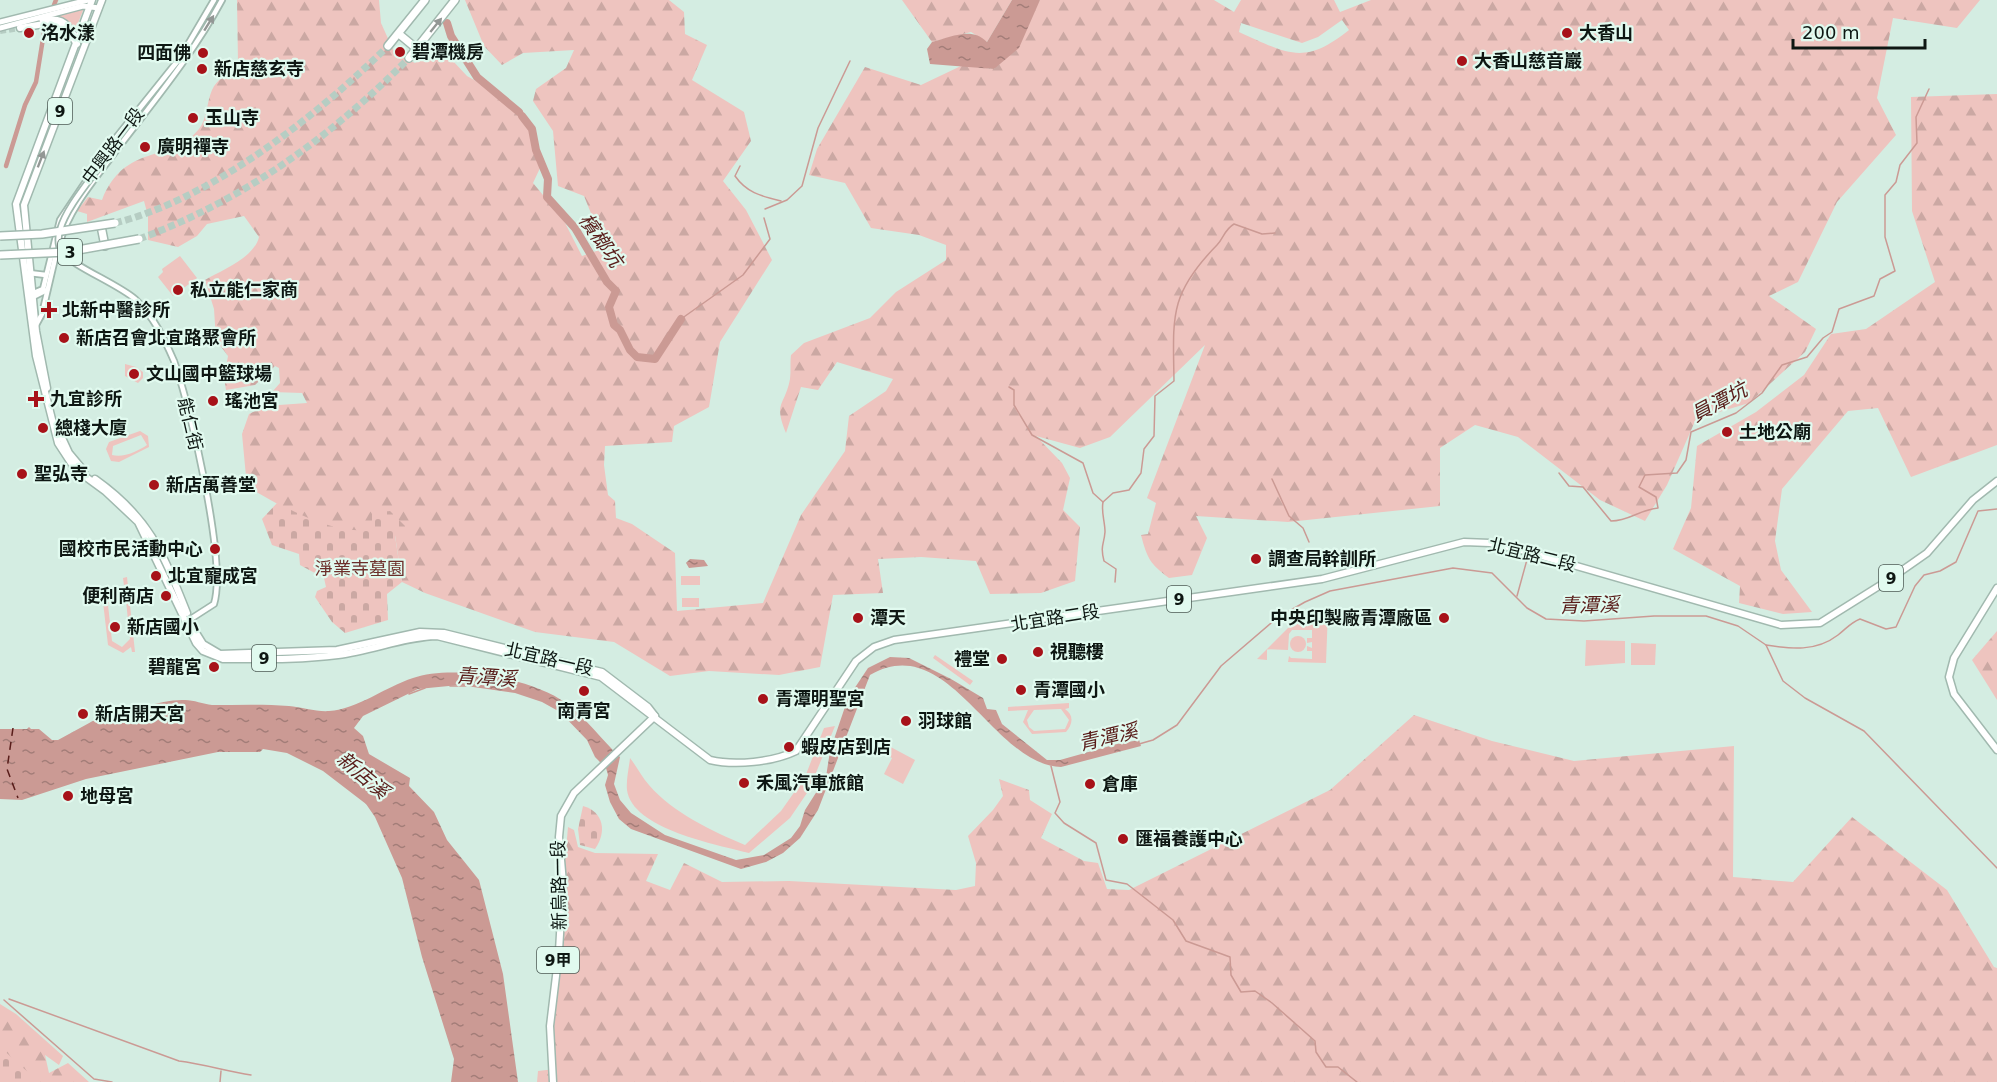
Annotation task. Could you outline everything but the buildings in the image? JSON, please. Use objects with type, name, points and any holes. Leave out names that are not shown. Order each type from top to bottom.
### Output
[{"type":"highway","points":[[388,46],[425,0]]},
{"type":"highway","points":[[410,58],[455,0]]},
{"type":"highway","points":[[399,34],[417,49]]},
{"type":"highway","name":"3","points":[[0,236],[42,234],[115,223]]},
{"type":"highway","points":[[101,226],[105,246]]},
{"type":"highway","name":"3","points":[[0,255],[48,254],[139,239]]},
{"type":"main road","points":[[0,22],[76,1],[100,2]]},
{"type":"main road","points":[[0,28],[91,2]]},
{"type":"main road","name":"9","points":[[77,44],[91,2]]},
{"type":"main road","name":"北宜路一段","points":[[100,2],[24,205],[39,371],[58,444],[75,469],[105,491],[138,522],[188,621],[203,644],[220,654],[337,650],[420,632],[444,633],[602,672],[648,707],[655,716]]},
{"type":"main road","points":[[28,20],[53,18],[62,20],[71,28],[77,44]]},
{"type":"main road","points":[[20,28],[56,22],[65,26],[77,44]]},
{"type":"main road","name":"北宜路一段","points":[[77,44],[16,204],[47,389],[58,431],[78,466],[130,508],[151,532],[188,621]]},
{"type":"main road","name":"北宜路二段","points":[[655,716],[710,760],[722,762],[785,756],[802,745],[856,661],[874,647],[887,642],[1322,579],[1424,551],[1473,542],[1521,550],[1772,623],[1791,626],[1820,623],[1928,553],[1973,500],[1997,481]]},
{"type":"main road","points":[[1997,588],[1954,658],[1948,677],[1954,694],[1997,750]]},
{"type":"main road","name":"新烏路一段","points":[[553,1082],[550,1026],[560,951],[562,883],[558,827],[561,816],[574,793],[655,716]]},
{"type":"street","name":"中興路一段","points":[[31,296],[43,289],[60,220],[114,141],[180,58],[214,0]]},
{"type":"street","name":"中興路一段","points":[[36,325],[68,220],[120,144],[186,60],[222,0]]},
{"type":"street","points":[[107,156],[114,141]]},
{"type":"street","points":[[107,156],[120,144]]},
{"type":"street","name":"能仁街","points":[[107,156],[64,220],[59,235],[60,247],[67,258],[134,298],[154,321],[174,361],[197,453],[212,526],[215,557],[216,600],[207,611],[188,621]]},
{"type":"street","points":[[30,273],[46,275]]},
{"type":"street","points":[[31,296],[43,295],[49,288]]},
{"type":"green space","points":[[237,0],[379,0],[381,23],[395,54],[415,63],[439,46],[467,76],[490,89],[528,118],[541,166],[533,183],[563,219],[582,256],[605,248],[584,196],[558,186],[553,131],[533,101],[536,89],[566,68],[574,50],[523,53],[502,65],[484,46],[465,0],[669,0],[684,12],[685,34],[707,45],[692,80],[744,112],[751,141],[723,181],[746,210],[772,260],[720,342],[709,407],[674,426],[672,442],[605,446],[604,465],[608,495],[615,501],[616,518],[632,524],[675,553],[677,611],[763,603],[801,515],[845,451],[849,416],[886,391],[893,379],[837,362],[818,390],[801,387],[786,433],[780,409],[790,379],[791,355],[804,343],[870,318],[896,292],[946,260],[946,245],[919,235],[871,228],[845,183],[809,175],[817,149],[865,67],[921,85],[963,65],[994,69],[1040,0],[1214,0],[1234,12],[1241,0],[1334,0],[1340,12],[1371,0],[1980,0],[1957,28],[1893,18],[1877,98],[1896,135],[1837,202],[1798,282],[1769,296],[1816,329],[1805,352],[1749,403],[1696,419],[1667,485],[1645,521],[1600,500],[1518,437],[1475,425],[1440,448],[1440,506],[1288,522],[1196,516],[1207,538],[1192,575],[1169,578],[1150,560],[1141,535],[1148,534],[1156,503],[1147,498],[1205,345],[1110,437],[1080,448],[1036,436],[1062,463],[1070,478],[1063,510],[1080,527],[1075,581],[1041,593],[990,594],[976,561],[921,557],[878,559],[883,593],[833,595],[820,667],[779,675],[709,671],[670,676],[614,642],[535,632],[425,593],[402,582],[395,535],[330,527],[294,512],[247,487],[242,434],[249,414],[265,406],[307,403],[302,393],[272,392],[280,383],[279,368],[275,366],[255,385],[226,390],[224,378],[228,356],[216,340],[214,309],[205,280],[244,257],[251,251],[259,237],[244,216],[207,224],[197,236],[178,247],[148,240],[148,216],[144,201],[87,222],[87,214],[77,211],[88,197],[102,200],[112,182],[123,169],[135,161],[175,147],[199,129],[214,86],[238,63]],"holes":[[[1342,20],[1349,30],[1320,49],[1296,53],[1283,51],[1239,32],[1241,23],[1302,43],[1318,37]]]},
{"type":"green space","points":[[902,0],[1012,0],[987,42],[971,32],[932,42]]},
{"type":"green space","points":[[84,8],[74,33],[67,21],[57,16]]},
{"type":"green space","points":[[1997,94],[1997,445],[1911,477],[1878,408],[1848,411],[1782,489],[1775,541],[1781,570],[1812,612],[1783,614],[1739,603],[1740,586],[1673,549],[1691,508],[1697,446],[1756,412],[1804,375],[1831,334],[1866,329],[1935,282],[1912,211],[1911,97]]},
{"type":"green space","points":[[180,256],[197,278],[173,296],[158,277],[163,272],[162,269]]},
{"type":"green space","name":"文山國中籃球場","points":[[125,364],[143,372],[143,378],[138,383],[125,376]]},
{"type":"green space","points":[[140,431],[148,436],[149,447],[119,462],[111,461],[106,449],[109,442]],"holes":[[[141,435],[147,445],[126,455],[112,455],[113,446]]]},
{"type":"green space","name":"淨業寺墓園","points":[[277,503],[300,515],[334,527],[372,531],[372,513],[390,511],[407,528],[395,536],[402,582],[387,594],[388,620],[345,633],[332,622],[315,597],[317,591],[326,587],[324,578],[300,565],[299,554],[272,545],[262,519]]},
{"type":"green space","points":[[681,576],[700,576],[700,585],[681,585]]},
{"type":"green space","points":[[127,577],[135,652],[132,652],[131,647],[123,653],[108,645],[103,602],[111,592],[125,594],[123,578]],"holes":[[[113,596],[122,596],[126,601],[130,639],[122,647],[112,641],[108,605]]]},
{"type":"green space","points":[[682,598],[699,598],[699,607],[682,607]]},
{"type":"green space","points":[[1318,610],[1322,610],[1322,617],[1326,617],[1326,610],[1328,611],[1326,663],[1288,662],[1289,656],[1312,659],[1312,651],[1307,651],[1307,646],[1312,648],[1312,642],[1307,643],[1307,638],[1312,638],[1312,630],[1292,630],[1289,634],[1288,650],[1267,649],[1288,628]]},
{"type":"green space","points":[[1997,631],[1997,700],[1972,660]]},
{"type":"green space","points":[[1298,636],[1306,644],[1298,652],[1290,644]]},
{"type":"green space","points":[[1586,640],[1625,641],[1625,663],[1585,666]]},
{"type":"green space","points":[[1631,643],[1656,644],[1655,665],[1631,665]]},
{"type":"green space","points":[[1267,649],[1267,660],[1257,659]]},
{"type":"green space","points":[[935,655],[973,681],[970,685],[933,658]]},
{"type":"green space","points":[[1069,703],[1069,708],[1065,709],[1070,714],[1071,723],[1066,732],[1032,734],[1023,722],[1028,710],[1008,711],[1008,707]],"holes":[[[1061,709],[1069,720],[1065,729],[1034,731],[1029,727],[1027,720],[1034,710]]]},
{"type":"green space","points":[[1414,715],[1492,741],[1574,761],[1734,746],[1733,877],[1793,882],[1852,817],[1947,890],[1994,967],[1997,968],[1997,1082],[537,1082],[538,1071],[555,1069],[551,1022],[568,827],[574,830],[578,847],[595,853],[658,854],[646,881],[670,890],[684,863],[722,882],[789,881],[956,890],[975,886],[976,863],[968,836],[1003,796],[999,779],[1029,790],[1030,800],[1052,814],[1041,838],[1084,861],[1098,863],[1107,889],[1129,890],[1330,790]]},
{"type":"green space","points":[[835,726],[809,790],[790,818],[749,853],[698,840],[660,825],[632,804],[627,790],[630,758],[649,785],[669,804],[706,827],[745,845],[781,811],[805,777],[824,728]]},
{"type":"green space","points":[[885,744],[915,760],[903,784],[884,774],[892,758],[881,752]]},
{"type":"green space","points":[[583,806],[595,813],[601,823],[601,836],[595,849],[580,845],[578,829]]},
{"type":"green space","points":[[0,1004],[16,1014],[63,1056],[59,1065],[45,1055],[49,1073],[68,1063],[89,1082],[0,1082]]},
{"type":"green space","points":[[0,1047],[39,1082],[0,1082]]},
{"type":"water","points":[[1012,0],[1040,0],[1019,48],[994,69],[930,64],[927,49],[932,42],[968,34],[981,37],[987,42]]},
{"type":"water","points":[[690,559],[704,560],[708,566],[689,568],[686,563]]},
{"type":"water","name":"新店溪","points":[[890,657],[909,658],[983,698],[987,709],[996,710],[1002,724],[1047,760],[1060,760],[1139,740],[1141,746],[1061,767],[1036,761],[1013,745],[947,683],[923,670],[898,666],[870,675],[818,810],[800,838],[783,853],[766,862],[741,869],[631,829],[619,819],[610,802],[605,785],[608,775],[606,768],[595,757],[587,740],[560,712],[542,702],[515,693],[459,685],[418,689],[363,716],[354,728],[363,736],[369,754],[410,778],[409,786],[434,812],[447,840],[479,880],[503,974],[518,1082],[451,1082],[454,1059],[422,957],[402,878],[375,817],[366,804],[323,771],[287,753],[263,749],[260,752],[218,752],[86,779],[22,800],[0,799],[0,729],[27,729],[29,727],[39,729],[52,740],[58,740],[102,716],[106,715],[110,718],[156,703],[175,700],[212,705],[279,705],[329,711],[361,702],[413,678],[449,672],[470,673],[513,680],[551,694],[566,703],[620,757],[614,784],[620,800],[631,813],[665,835],[736,860],[764,855],[791,838],[800,826],[805,810],[826,777],[830,751],[848,698],[868,668]]},
{"type":"waterway","points":[[54,5],[56,0]]},
{"type":"waterway","name":"檳榔坑","points":[[447,23],[451,36],[477,77],[519,112]]},
{"type":"waterway","points":[[6,166],[25,105],[36,82],[45,26]]},
{"type":"waterway","name":"檳榔坑","points":[[765,209],[787,200],[802,186],[818,128],[850,61]]},
{"type":"waterway","name":"員潭坑","points":[[1559,473],[1569,486],[1583,487],[1611,521],[1658,508],[1656,497],[1639,487],[1645,475],[1677,473],[1686,460],[1691,432],[1736,413],[1762,393],[1782,365],[1807,357],[1823,338],[1832,332],[1839,309],[1874,296],[1880,279],[1895,271],[1885,237],[1885,195],[1896,182],[1900,165],[1917,143],[1916,117],[1929,89]]},
{"type":"waterway","name":"檳榔坑","points":[[522,116],[532,129],[536,150],[548,179],[547,197],[575,228],[607,282],[616,291],[609,307],[614,325],[620,330],[630,350],[637,357],[655,359],[681,319]]},
{"type":"waterway","points":[[740,166],[735,176],[744,186],[761,195],[781,201]]},
{"type":"waterway","name":"檳榔坑","points":[[681,319],[743,275],[770,239],[764,218]]},
{"type":"waterway","points":[[1115,582],[1116,569],[1104,561],[1103,556],[1105,532],[1103,502],[1113,493],[1129,490],[1141,473],[1144,449],[1154,436],[1155,396],[1174,381],[1175,322],[1182,292],[1201,262],[1234,224],[1262,234],[1275,233]]},
{"type":"waterway","points":[[1009,387],[1014,390],[1014,405],[1032,435],[1083,463],[1093,493],[1103,502]]},
{"type":"waterway","points":[[1272,479],[1289,516],[1303,528],[1309,542]]},
{"type":"waterway","points":[[1766,645],[1785,648],[1812,647],[1830,640],[1860,619],[1886,629],[1896,627],[1915,586],[1924,575],[1940,571],[1956,562],[1978,511],[1997,509]]},
{"type":"waterway","name":"員潭坑","points":[[1517,596],[1528,556]]},
{"type":"waterway","name":"青潭溪","points":[[1139,744],[1153,740],[1177,725],[1221,666],[1277,618],[1305,602],[1330,591],[1453,568],[1492,573],[1527,608],[1546,619],[1584,621],[1654,616],[1706,616],[1738,626],[1766,645],[1783,681],[1805,698],[1864,731],[1997,868]]},
{"type":"waterway","name":"青潭溪","points":[[450,686],[466,686]]},
{"type":"waterway","name":"青潭溪","points":[[409,694],[425,688]]},
{"type":"waterway","points":[[1051,766],[1060,802],[1055,813],[1064,823],[1096,843],[1106,880],[1127,884],[1173,920],[1186,941],[1230,957],[1231,975],[1241,992],[1255,991],[1272,1003],[1315,1041],[1316,1052],[1326,1067],[1338,1067],[1357,1082]]},
{"type":"waterway","points":[[9,999],[179,1061],[251,1075]]},
{"type":"waterway","points":[[4,1000],[94,1079],[112,1082]]},
{"type":"waterway","points":[[220,1082],[221,1071]]},
{"type":"ferry route","points":[[13,728],[7,769],[18,798]]},
{"type":"tunnel","points":[[0,31],[20,28]]},
{"type":"tunnel","points":[[115,223],[152,211],[226,175],[296,126],[388,46]]},
{"type":"tunnel","points":[[139,239],[215,205],[284,164],[349,114],[409,58]]},
{"type":"place","name":"洺水漾","points":[[29,33]]},
{"type":"place","name":"大香山","points":[[1567,33]]},
{"type":"place","name":"碧潭機房","points":[[400,52]]},
{"type":"place","name":"四面佛","points":[[203,53]]},
{"type":"place","name":"大香山慈音巖","points":[[1462,61]]},
{"type":"place","name":"新店慈玄寺","points":[[202,69]]},
{"type":"place","name":"玉山寺","points":[[193,118]]},
{"type":"place","name":"廣明禪寺","points":[[145,147]]},
{"type":"place","name":"私立能仁家商","points":[[178,290]]},
{"type":"place","name":"北新中醫診所","points":[[49,310]]},
{"type":"place","name":"新店召會北宜路聚會所","points":[[64,338]]},
{"type":"place","name":"文山國中籃球場","points":[[134,374]]},
{"type":"place","name":"九宜診所","points":[[36,399]]},
{"type":"place","name":"瑤池宮","points":[[213,401]]},
{"type":"place","name":"總棧大廈","points":[[43,428]]},
{"type":"place","name":"土地公廟","points":[[1727,432]]},
{"type":"place","name":"聖弘寺","points":[[22,474]]},
{"type":"place","name":"新店萬善堂","points":[[154,485]]},
{"type":"place","name":"國校市民活動中心","points":[[215,549]]},
{"type":"place","name":"調查局幹訓所","points":[[1256,559]]},
{"type":"place","name":"北宜寵成宮","points":[[156,576]]},
{"type":"place","name":"便利商店","points":[[166,596]]},
{"type":"place","name":"潭天","points":[[858,618]]},
{"type":"place","name":"中央印製廠青潭廠區","points":[[1444,618]]},
{"type":"place","name":"新店國小","points":[[115,627]]},
{"type":"place","name":"視聽樓","points":[[1038,652]]},
{"type":"place","name":"禮堂","points":[[1002,659]]},
{"type":"place","name":"碧龍宮","points":[[214,667]]},
{"type":"place","name":"青潭國小","points":[[1021,690]]},
{"type":"place","name":"南青宮","points":[[584,691]]},
{"type":"place","name":"青潭明聖宮","points":[[763,699]]},
{"type":"place","name":"新店開天宮","points":[[83,714]]},
{"type":"place","name":"羽球館","points":[[906,721]]},
{"type":"place","name":"蝦皮店到店","points":[[789,747]]},
{"type":"place","name":"禾風汽車旅館","points":[[744,783]]},
{"type":"place","name":"倉庫","points":[[1090,784]]},
{"type":"place","name":"地母宮","points":[[68,796]]},
{"type":"place","name":"匯福養護中心","points":[[1123,839]]}]
